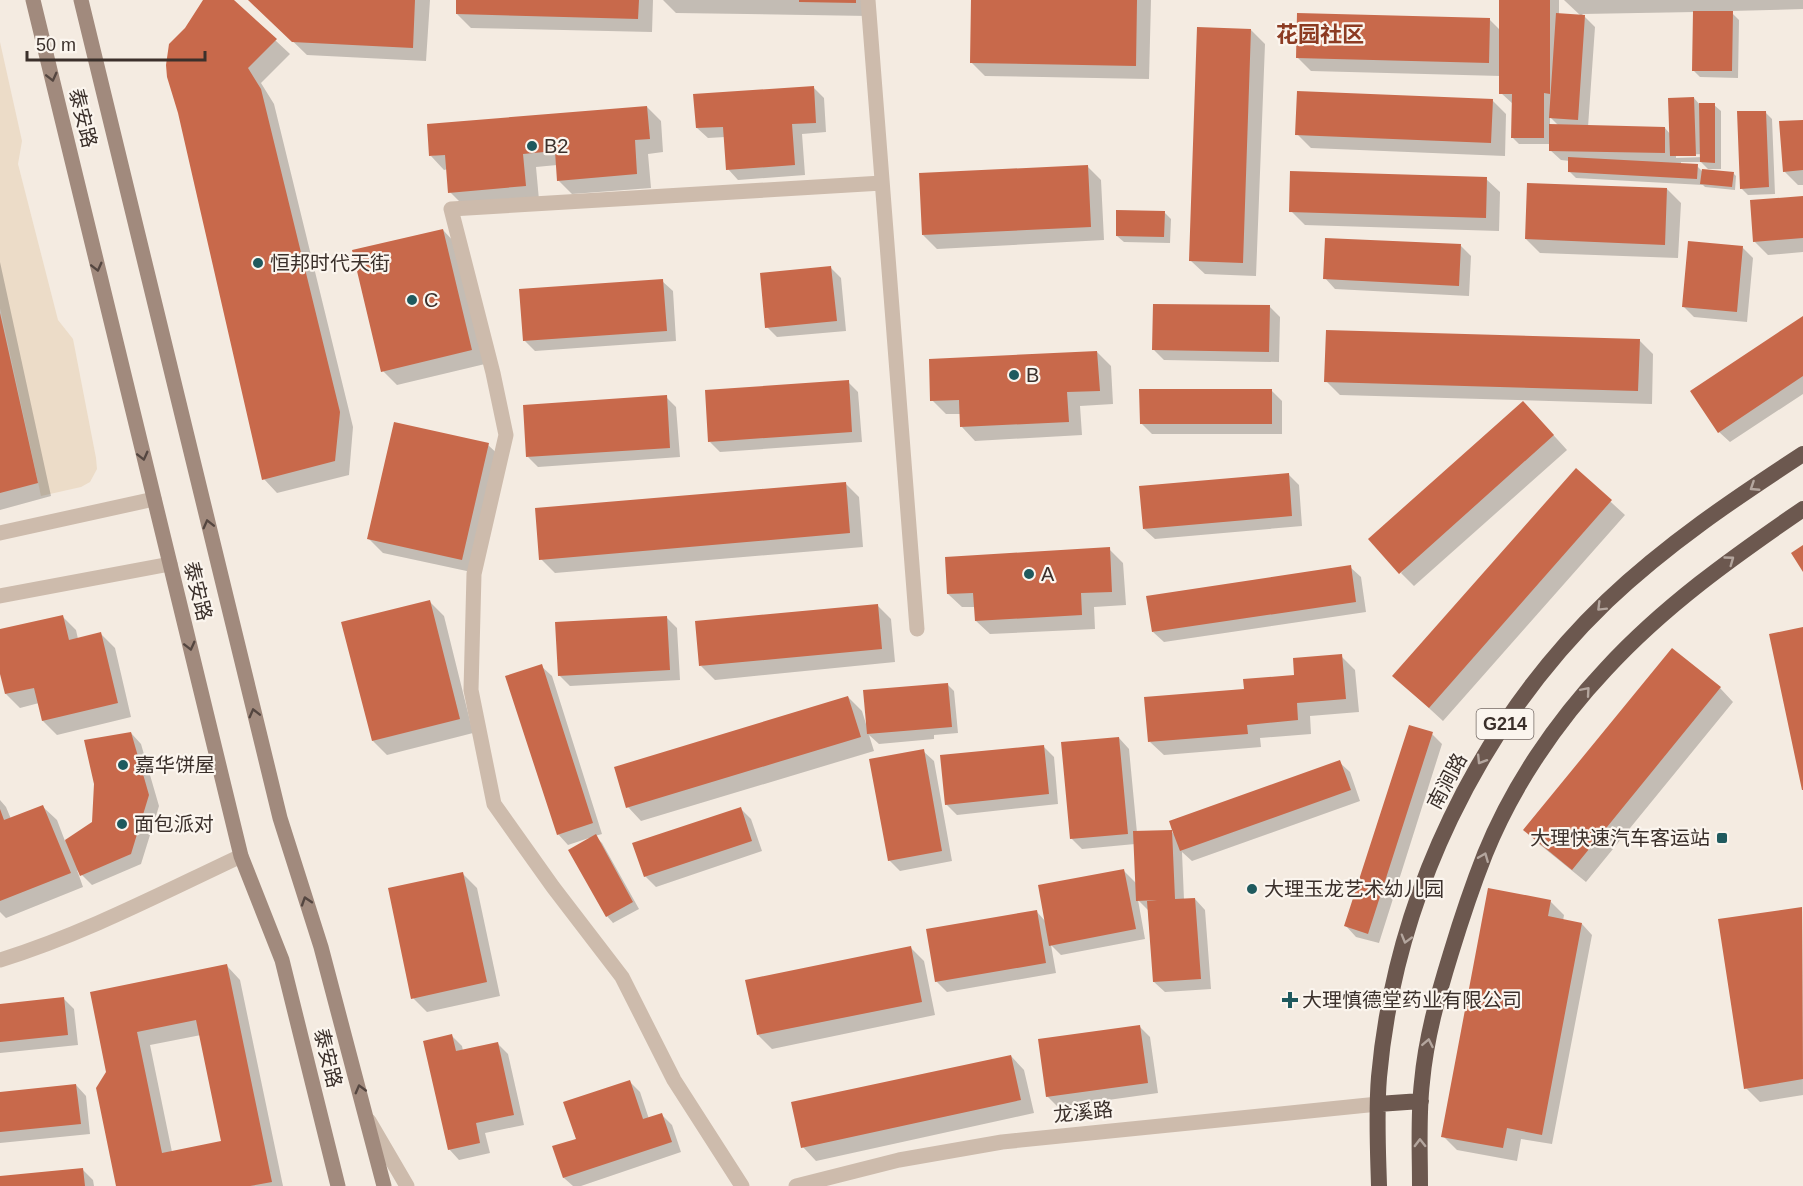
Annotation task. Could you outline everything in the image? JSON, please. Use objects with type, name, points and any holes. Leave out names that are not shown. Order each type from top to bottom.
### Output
[{"type":"highway","name":"南涧路","points":[[1379,1186],[1378,1104],[1388,1011],[1412,918],[1433,859],[1449,820],[1488,750],[1540,675],[1608,600],[1687,533],[1803,454]]},
{"type":"highway","name":"G214","points":[[1420,1186],[1421,1101],[1424,1065],[1433,1015],[1466,905],[1485,853],[1512,798],[1537,758],[1587,689],[1643,632],[1696,585],[1803,508]]},
{"type":"highway","points":[[1378,1104],[1421,1101]]},
{"type":"main road","name":"泰安路","points":[[33,0],[241,856],[282,960],[338,1186]]},
{"type":"main road","name":"泰安路","points":[[81,0],[279,818],[321,947],[384,1186]]},
{"type":"street","points":[[868,0],[917,629]]},
{"type":"street","points":[[742,1186],[674,1080],[622,976],[553,887],[494,804],[471,690],[474,574],[506,435],[493,372],[451,209],[882,183]]},
{"type":"street","points":[[0,533],[154,500]]},
{"type":"street","points":[[0,596],[170,564]]},
{"type":"street","points":[[0,960],[112,917],[241,856]]},
{"type":"street","name":"龙溪路","points":[[796,1186],[899,1160],[1002,1142],[1378,1104]]},
{"type":"street","points":[[368,1120],[407,1186]]},
{"type":"shaded area","points":[[0,42],[22,141],[18,164],[58,320],[73,339],[97,469],[90,482],[81,487],[41,496],[0,308]]},
{"type":"building","name":"恒邦时代天街","points":[[203,0],[234,0],[277,39],[248,68],[261,89],[340,412],[335,461],[262,480],[178,113],[167,77],[169,44],[185,28]]},
{"type":"building","points":[[248,0],[415,0],[413,48],[292,42]]},
{"type":"building","points":[[456,0],[639,0],[638,19],[456,14]]},
{"type":"building","points":[[799,0],[856,0],[856,3],[799,2]]},
{"type":"building","points":[[971,0],[1137,0],[1136,66],[970,63]]},
{"type":"building","points":[[1499,0],[1550,0],[1550,94],[1544,93],[1544,138],[1511,138],[1512,94],[1499,94]]},
{"type":"building","points":[[1693,11],[1733,11],[1732,71],[1692,71]]},
{"type":"building","points":[[1297,13],[1490,18],[1489,63],[1296,58]]},
{"type":"building","points":[[1556,13],[1585,15],[1578,120],[1549,118]]},
{"type":"building","points":[[1197,27],[1251,29],[1243,263],[1189,261]]},
{"type":"building","points":[[814,86],[816,123],[792,124],[795,165],[726,170],[723,127],[696,128],[693,94]]},
{"type":"building","points":[[1297,91],[1493,99],[1491,143],[1295,135]]},
{"type":"building","points":[[1694,97],[1696,156],[1670,156],[1668,98]]},
{"type":"building","points":[[1699,103],[1715,103],[1715,163],[1700,162]]},
{"type":"building","name":"B2","points":[[647,106],[650,139],[635,140],[637,174],[557,181],[555,151],[523,154],[526,186],[448,193],[445,155],[429,156],[427,124]]},
{"type":"building","points":[[1737,111],[1766,111],[1769,187],[1740,189]]},
{"type":"building","points":[[1803,120],[1803,170],[1783,172],[1779,121]]},
{"type":"building","points":[[1549,124],[1665,127],[1665,153],[1549,151]]},
{"type":"building","points":[[1568,157],[1698,164],[1697,179],[1568,172]]},
{"type":"building","points":[[1088,165],[1091,227],[922,235],[919,173]]},
{"type":"building","points":[[1702,169],[1734,172],[1732,187],[1700,184]]},
{"type":"building","points":[[1290,171],[1487,177],[1486,218],[1289,212]]},
{"type":"building","points":[[1527,183],[1667,188],[1665,245],[1525,239]]},
{"type":"building","points":[[1803,196],[1803,238],[1753,242],[1750,200]]},
{"type":"building","points":[[1116,210],[1165,211],[1164,237],[1116,236]]},
{"type":"building","name":"C","points":[[443,229],[472,350],[381,372],[352,250]]},
{"type":"building","points":[[1325,238],[1461,244],[1459,286],[1323,279]]},
{"type":"building","points":[[1688,241],[1743,246],[1737,312],[1682,307]]},
{"type":"building","points":[[831,266],[837,321],[765,328],[760,273]]},
{"type":"building","points":[[663,279],[667,331],[523,341],[519,289]]},
{"type":"building","points":[[1153,304],[1270,305],[1269,352],[1152,350]]},
{"type":"building","points":[[0,313],[38,483],[0,493]]},
{"type":"building","points":[[1803,316],[1803,376],[1718,433],[1690,391]]},
{"type":"building","points":[[1326,330],[1640,339],[1638,391],[1324,382]]},
{"type":"building","name":"B","points":[[1097,351],[1100,391],[1067,392],[1069,422],[960,427],[959,400],[930,401],[929,359]]},
{"type":"building","points":[[849,380],[852,432],[708,442],[705,390]]},
{"type":"building","points":[[1139,389],[1272,389],[1272,424],[1140,424]]},
{"type":"building","points":[[667,395],[670,448],[526,457],[523,405]]},
{"type":"building","points":[[1523,401],[1554,435],[1399,574],[1368,539]]},
{"type":"building","points":[[394,422],[489,443],[462,560],[367,539]]},
{"type":"building","points":[[1576,468],[1612,500],[1429,708],[1392,676]]},
{"type":"building","points":[[1289,473],[1292,516],[1143,529],[1139,486]]},
{"type":"building","points":[[846,482],[850,533],[539,560],[535,508]]},
{"type":"building","points":[[1803,545],[1803,572],[1791,553]]},
{"type":"building","name":"A","points":[[1110,547],[1112,592],[1081,593],[1082,615],[975,621],[973,593],[947,594],[945,557]]},
{"type":"building","points":[[1351,565],[1356,602],[1152,632],[1146,596]]},
{"type":"building","points":[[430,600],[460,719],[372,741],[341,622]]},
{"type":"building","points":[[878,604],[882,649],[699,666],[695,621]]},
{"type":"building","points":[[63,615],[69,640],[101,632],[118,703],[42,721],[34,688],[5,694],[0,674],[0,629]]},
{"type":"building","points":[[667,616],[670,670],[558,676],[555,622]]},
{"type":"building","points":[[1803,627],[1803,790],[1802,790],[1769,634]]},
{"type":"building","points":[[1672,648],[1721,687],[1572,870],[1523,830]]},
{"type":"building","points":[[1342,654],[1346,699],[1297,703],[1298,720],[1247,725],[1248,734],[1148,742],[1144,697],[1244,689],[1243,679],[1294,675],[1293,658]]},
{"type":"building","points":[[542,664],[593,823],[557,835],[505,676]]},
{"type":"building","points":[[948,683],[952,727],[867,734],[863,690]]},
{"type":"building","points":[[848,696],[861,737],[626,808],[614,767]]},
{"type":"building","points":[[1409,725],[1433,732],[1368,934],[1344,926]]},
{"type":"building","points":[[131,732],[149,795],[131,854],[80,876],[65,840],[92,822],[94,784],[84,740]]},
{"type":"building","points":[[1119,737],[1128,834],[1070,839],[1061,742]]},
{"type":"building","points":[[1044,745],[1049,794],[945,805],[940,755]]},
{"type":"building","points":[[924,749],[942,851],[888,861],[869,759]]},
{"type":"building","points":[[1340,760],[1351,790],[1180,851],[1169,821]]},
{"type":"building","points":[[43,805],[71,873],[0,901],[0,809],[4,820]]},
{"type":"building","points":[[741,807],[752,841],[644,877],[632,843]]},
{"type":"building","points":[[1172,830],[1175,899],[1195,898],[1201,979],[1153,982],[1147,901],[1157,900],[1136,901],[1133,831]]},
{"type":"building","points":[[596,834],[633,902],[606,917],[568,850]]},
{"type":"building","points":[[1124,869],[1136,929],[1049,946],[1038,885]]},
{"type":"building","points":[[463,872],[487,982],[411,999],[388,888]]},
{"type":"building","points":[[1488,888],[1551,900],[1548,916],[1582,923],[1542,1135],[1507,1128],[1503,1148],[1441,1137]]},
{"type":"building","points":[[1802,907],[1803,1079],[1744,1089],[1718,919]]},
{"type":"building","points":[[1037,910],[1046,963],[935,982],[926,929]]},
{"type":"building","points":[[911,946],[922,1002],[757,1035],[745,980]]},
{"type":"building","points":[[227,964],[272,1182],[250,1186],[116,1186],[96,1088],[106,1072],[90,992]],"holes":[[[196,1020],[221,1141],[162,1153],[137,1032]]]},
{"type":"building","points":[[64,997],[68,1035],[0,1042],[0,1004]]},
{"type":"building","points":[[1140,1025],[1148,1083],[1046,1097],[1038,1039]]},
{"type":"building","points":[[452,1034],[456,1051],[498,1042],[514,1115],[476,1123],[480,1143],[448,1150],[423,1041]]},
{"type":"building","points":[[1011,1055],[1021,1100],[801,1148],[791,1102]]},
{"type":"building","points":[[630,1080],[643,1119],[662,1113],[672,1142],[563,1178],[552,1146],[576,1139],[563,1102]]},
{"type":"building","points":[[76,1084],[81,1124],[0,1132],[0,1092]]},
{"type":"building","points":[[83,1168],[85,1186],[0,1186],[0,1176]]},
{"type":"place","name":"B2","points":[[532,146]]},
{"type":"place","name":"恒邦时代天街","points":[[258,263]]},
{"type":"place","name":"C","points":[[412,300]]},
{"type":"place","name":"B","points":[[1014,375]]},
{"type":"place","name":"A","points":[[1029,574]]},
{"type":"place","name":"嘉华饼屋","points":[[123,765]]},
{"type":"place","name":"面包派对","points":[[122,824]]},
{"type":"place","name":"大理快速汽车客运站","points":[[1722,838]]},
{"type":"place","name":"大理玉龙艺术幼儿园","points":[[1252,889]]},
{"type":"place","name":"大理慎德堂药业有限公司","points":[[1290,1000]]},
{"type":"district","name":"花园社区","points":[[1320,34]]}]
